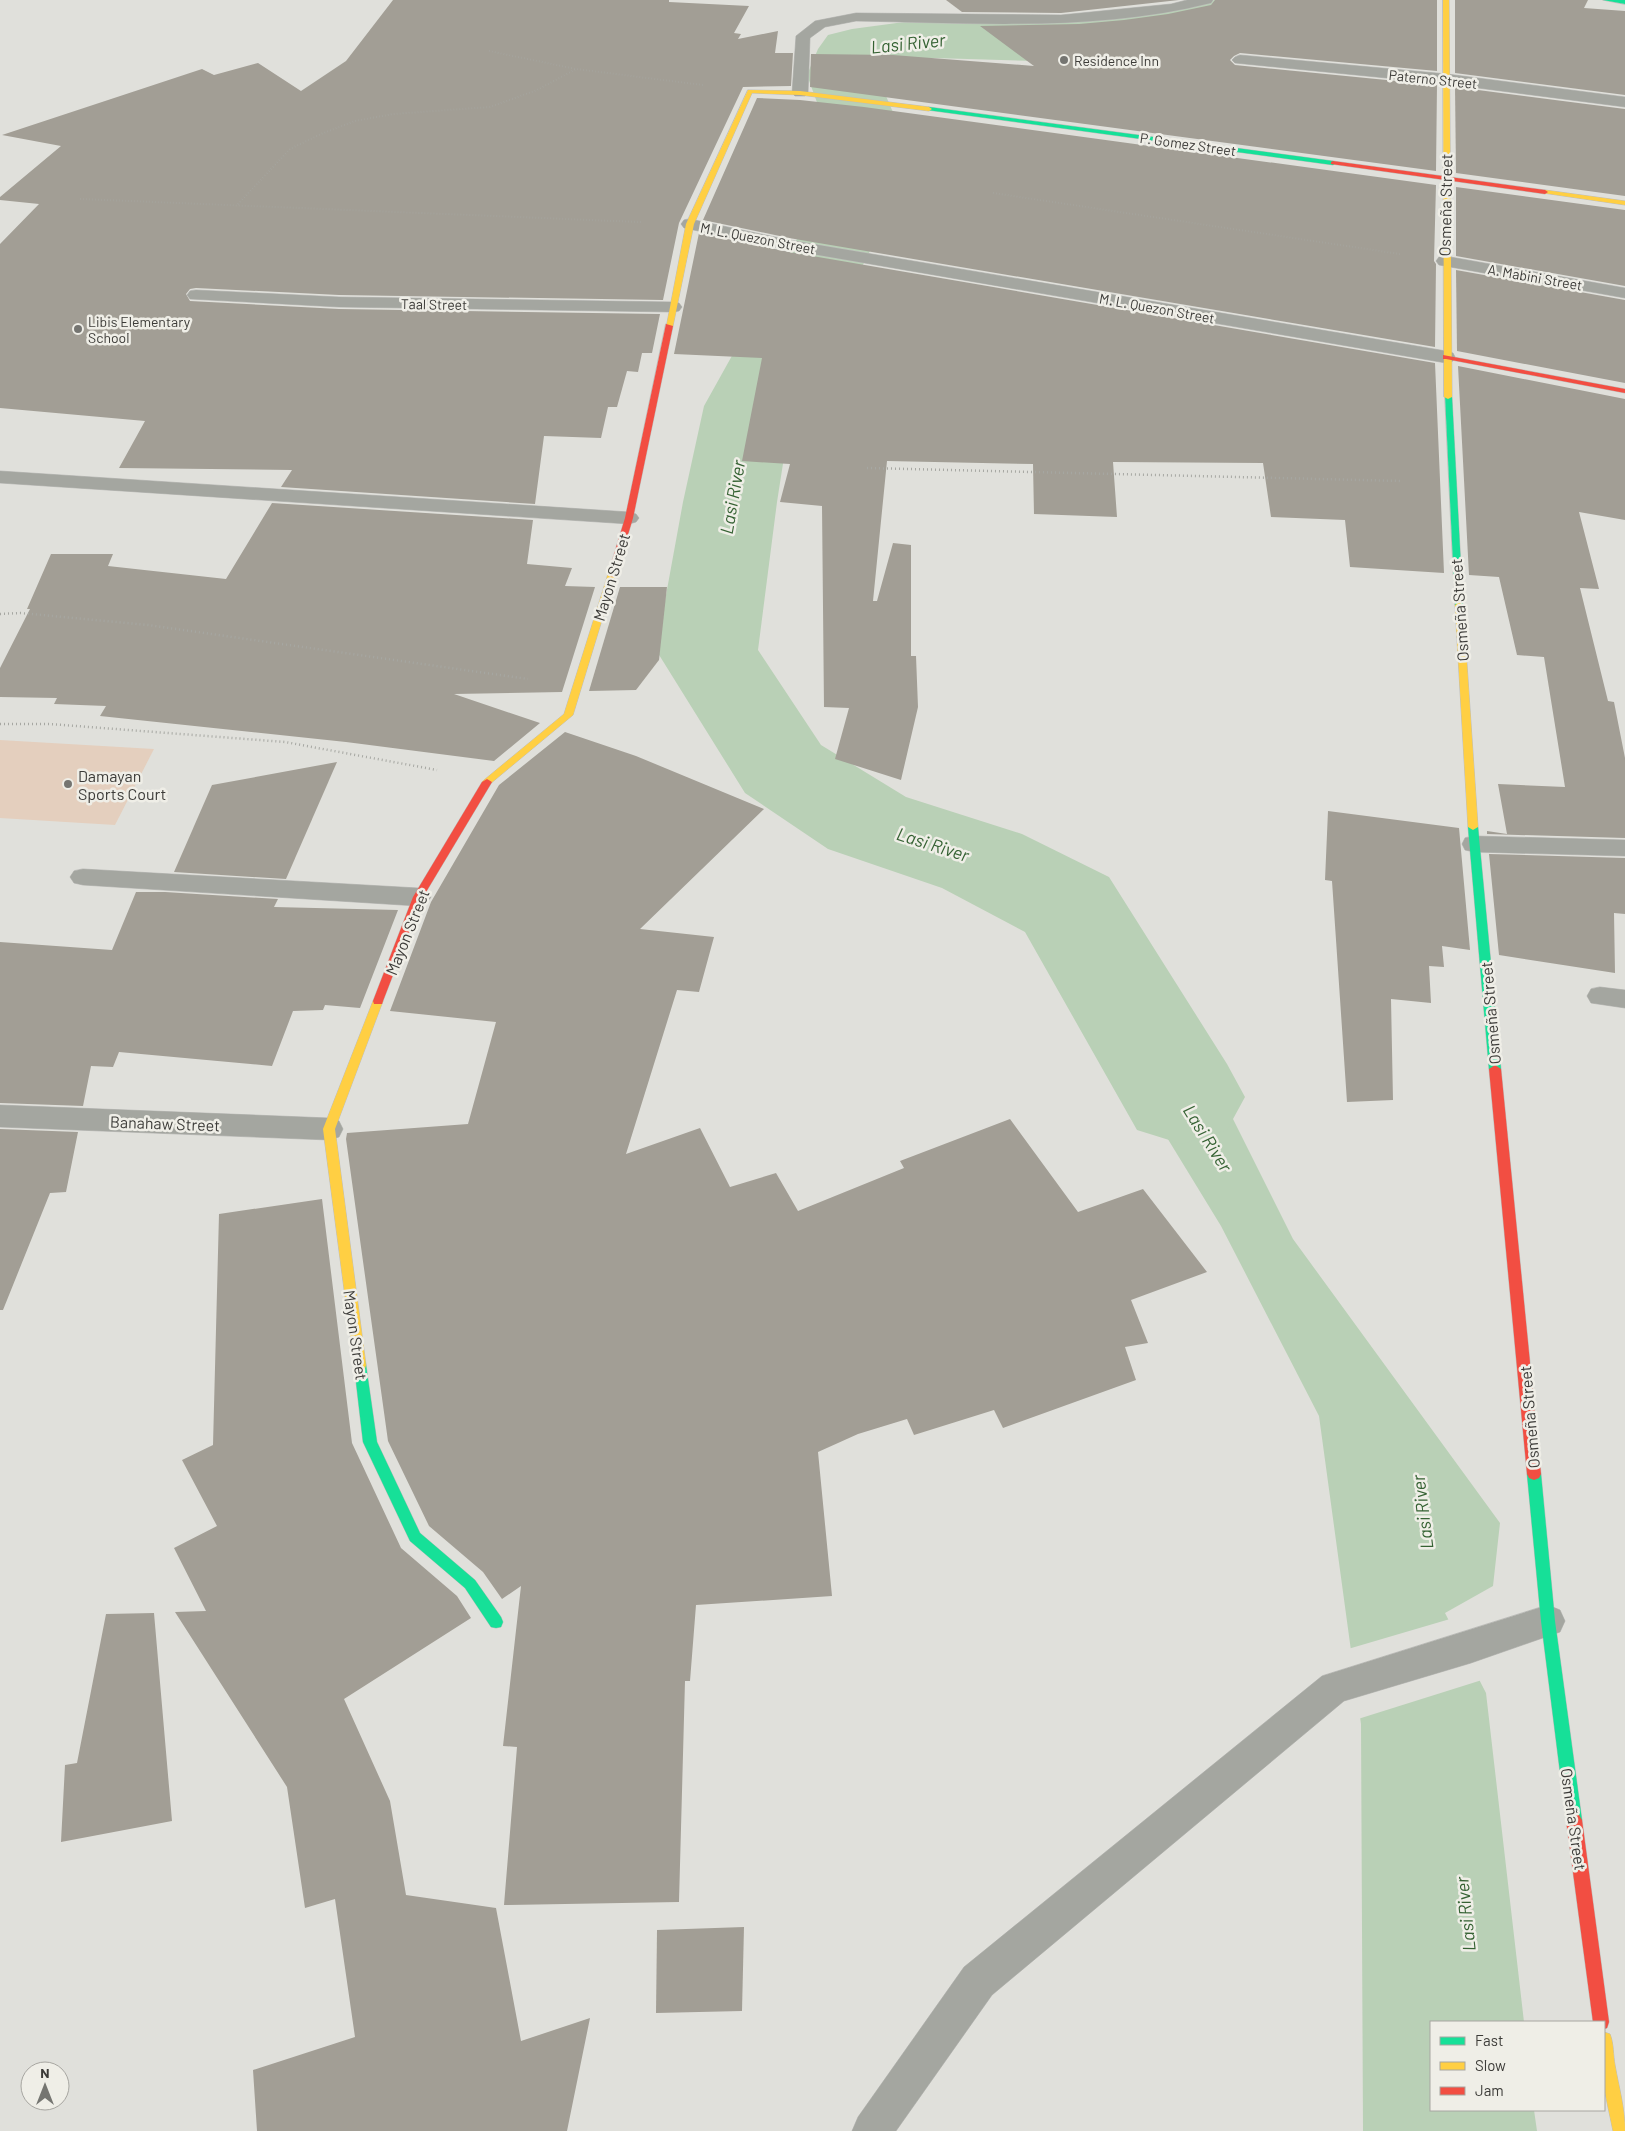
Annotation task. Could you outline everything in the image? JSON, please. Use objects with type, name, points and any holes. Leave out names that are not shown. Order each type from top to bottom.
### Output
[{"type":"street","points":[[800,94],[803,36],[820,24],[856,17],[1061,18],[1171,8],[1206,0]]},
{"type":"street","name":"Osmeña Street","points":[[1446,0],[1445,261],[1450,482],[1474,844],[1548,1621],[1601,2021]]},
{"type":"street","points":[[1606,0],[1625,2]]},
{"type":"street","name":"Paterno Street","points":[[1240,60],[1447,79],[1625,102]]},
{"type":"street","name":"P. Gomez Street","points":[[750,91],[864,100],[1625,204]]},
{"type":"street","name":"Mayon Street","points":[[496,1622],[470,1584],[415,1537],[370,1442],[329,1129],[418,898],[490,779],[568,715],[629,518],[690,224],[750,91]]},
{"type":"street","name":"M. L. Quezon Street","points":[[690,224],[789,245],[1446,357],[1625,391]]},
{"type":"street","name":"A. Mabini Street","points":[[1445,261],[1625,293]]},
{"type":"street","name":"Taal Street","points":[[196,295],[339,302],[673,307]]},
{"type":"street","points":[[0,476],[629,518]]},
{"type":"street","points":[[1474,844],[1625,848]]},
{"type":"street","points":[[83,877],[418,898]]},
{"type":"street","name":"Banahaw Street","points":[[0,1116],[329,1129]]},
{"type":"street","points":[[872,2131],[978,1981],[1334,1688],[1470,1647],[1548,1621]]},
{"type":"street","points":[[1605,2045],[1622,2131]]},
{"type":"path","points":[[489,51],[576,69],[750,91]]},
{"type":"path","points":[[237,205],[290,150],[321,134],[355,121],[393,114],[490,107],[538,90],[576,69]]},
{"type":"path","points":[[993,193],[1445,261]]},
{"type":"path","points":[[80,199],[690,224]]},
{"type":"path","points":[[867,468],[1450,482]]},
{"type":"path","points":[[0,614],[20,613],[148,625],[578,686]]},
{"type":"path","points":[[0,724],[50,724],[285,742],[490,779]]},
{"type":"shaded area","name":"Damayan Sports Court","points":[[0,740],[154,749],[115,825],[0,818]]},
{"type":"water","points":[[1142,937],[1293,1239],[1500,1523],[1493,1586],[1445,1613],[1486,1693],[1524,2021],[1430,2021],[1430,2111],[1534,2111],[1537,2131],[1363,2131],[1361,1724],[1319,1416],[1221,1226],[1056,956]]},
{"type":"pier","points":[[1450,1619],[1482,1680],[1358,1719],[1348,1649]]},
{"type":"building","points":[[393,0],[669,0],[669,2],[749,6],[734,33],[741,34],[738,39],[778,31],[775,53],[793,53],[791,86],[743,87],[679,223],[663,300],[339,295],[196,288],[190,289],[186,294],[190,301],[339,309],[660,314],[652,353],[642,353],[638,372],[627,371],[617,407],[608,407],[601,438],[544,436],[535,504],[281,487],[292,470],[119,468],[145,421],[0,408],[0,244],[39,204],[0,200],[0,197],[61,146],[2,135],[202,69],[214,75],[258,63],[301,91],[346,61]]},
{"type":"building","points":[[946,0],[1179,0],[1061,13],[962,12]]},
{"type":"building","points":[[1215,0],[1437,0],[1437,71],[1240,53],[1230,60],[1235,65],[1437,85],[1436,171],[810,87],[811,54],[893,55],[1034,66],[980,26],[1079,24],[1124,20],[1168,14],[1211,5]]},
{"type":"building","points":[[1455,0],[1588,0],[1584,8],[1625,11],[1625,95],[1455,73]]},
{"type":"building","points":[[1455,87],[1625,109],[1625,196],[1456,173]]},
{"type":"building","points":[[757,98],[800,100],[864,107],[1436,185],[1434,261],[1436,264],[1435,347],[789,238],[703,220]]},
{"type":"building","points":[[1456,187],[1625,210],[1625,286],[1456,256]]},
{"type":"building","points":[[699,233],[789,252],[1435,363],[1444,573],[1350,567],[1345,520],[1271,517],[1263,463],[1113,462],[1117,517],[1034,514],[1033,464],[887,461],[873,601],[877,601],[893,543],[911,545],[911,656],[916,656],[918,707],[901,780],[835,759],[849,708],[824,707],[822,506],[780,502],[790,464],[742,461],[762,358],[674,354]]},
{"type":"building","points":[[1456,270],[1625,300],[1625,383],[1457,351]]},
{"type":"building","points":[[1458,366],[1625,399],[1625,520],[1579,512],[1599,589],[1580,588],[1608,701],[1614,702],[1625,758],[1625,838],[1487,834],[1487,831],[1507,834],[1498,784],[1565,787],[1544,657],[1517,655],[1499,577],[1469,575]]},
{"type":"building","points":[[272,503],[533,520],[527,564],[572,568],[565,586],[595,587],[562,692],[454,694],[540,723],[494,761],[346,742],[100,716],[106,706],[54,704],[57,698],[0,697],[0,668],[30,609],[27,609],[51,554],[113,554],[108,566],[226,579]]},
{"type":"building","points":[[620,587],[667,587],[659,660],[636,690],[589,691]]},
{"type":"building","points":[[565,732],[636,756],[764,809],[640,929],[714,937],[699,992],[677,990],[626,1154],[700,1128],[730,1187],[776,1173],[798,1211],[904,1168],[900,1161],[1010,1119],[1078,1212],[1143,1189],[1207,1272],[1131,1300],[1148,1343],[1125,1347],[1136,1380],[1003,1428],[994,1410],[914,1435],[907,1419],[858,1434],[818,1452],[832,1596],[696,1605],[690,1681],[685,1681],[679,1902],[504,1905],[517,1747],[503,1746],[521,1586],[502,1599],[483,1572],[429,1526],[388,1441],[346,1139],[347,1133],[468,1124],[496,1022],[390,1011],[431,902],[499,785]]},
{"type":"building","points":[[337,762],[286,879],[174,872],[212,785]]},
{"type":"building","points":[[1328,811],[1459,828],[1470,950],[1442,946],[1444,967],[1429,966],[1431,1003],[1391,999],[1393,1100],[1347,1102],[1332,881],[1325,880]]},
{"type":"building","points":[[1489,854],[1625,858],[1625,914],[1614,913],[1615,973],[1499,955]]},
{"type":"building","points":[[136,892],[278,899],[274,907],[398,910],[360,1008],[325,1005],[323,1010],[293,1011],[272,1066],[119,1052],[113,1067],[91,1066],[83,1106],[0,1103],[0,942],[112,950]]},
{"type":"building","points":[[0,1129],[78,1132],[66,1192],[50,1193],[3,1310],[0,1310]]},
{"type":"building","points":[[322,1199],[352,1443],[401,1548],[457,1596],[471,1618],[344,1699],[390,1801],[406,1895],[496,1908],[521,2041],[590,2018],[567,2131],[257,2131],[253,2070],[355,2037],[335,1899],[305,1908],[287,1787],[175,1612],[206,1611],[174,1548],[217,1526],[182,1460],[213,1445],[219,1214]]},
{"type":"building","points":[[154,1613],[172,1821],[61,1842],[65,1765],[77,1763],[106,1614]]},
{"type":"building","points":[[744,1927],[742,2011],[656,2013],[657,1930]]},
{"type":"waterway","name":"Lasi River","points":[[1182,1097],[1068,905],[982,861],[867,823],[783,769],[707,650],[730,502],[748,406],[846,221],[867,149],[867,138],[842,75],[852,49],[934,38],[1037,41],[1203,26],[1261,6],[1260,0]]},
{"type":"traffic: fast","points":[[1606,0],[1625,2]]},
{"type":"traffic: fast","points":[[929,109],[1333,163]]},
{"type":"traffic: fast","points":[[1448,397],[1459,605]]},
{"type":"traffic: fast","points":[[1473,827],[1495,1069]]},
{"type":"traffic: fast","points":[[360,1365],[370,1442],[415,1537],[470,1584],[496,1622]]},
{"type":"traffic: fast","points":[[1534,1474],[1548,1621],[1574,1820]]},
{"type":"traffic: slow","points":[[1446,0],[1448,397]]},
{"type":"traffic: slow","points":[[669,326],[690,224],[750,91],[800,93],[929,109]]},
{"type":"traffic: slow","points":[[1545,192],[1625,203]]},
{"type":"traffic: slow","points":[[487,782],[568,715],[612,574]]},
{"type":"traffic: slow","points":[[1459,605],[1473,827]]},
{"type":"traffic: slow","points":[[360,1365],[329,1129],[378,1001]]},
{"type":"traffic: slow","points":[[1605,2048],[1621,2131]]},
{"type":"traffic: jam","points":[[1333,163],[1545,192]]},
{"type":"traffic: jam","points":[[612,574],[629,518],[669,326]]},
{"type":"traffic: jam","points":[[1446,357],[1625,391]]},
{"type":"traffic: jam","points":[[378,1001],[418,897],[487,782]]},
{"type":"traffic: jam","points":[[1495,1069],[1534,1474]]},
{"type":"traffic: jam","points":[[1574,1820],[1601,2021]]},
{"type":"place","name":"Residence Inn","points":[[1064,60]]},
{"type":"place","name":"Libis Elementary School","points":[[78,329]]},
{"type":"place","name":"Damayan Sports Court","points":[[68,784]]}]
